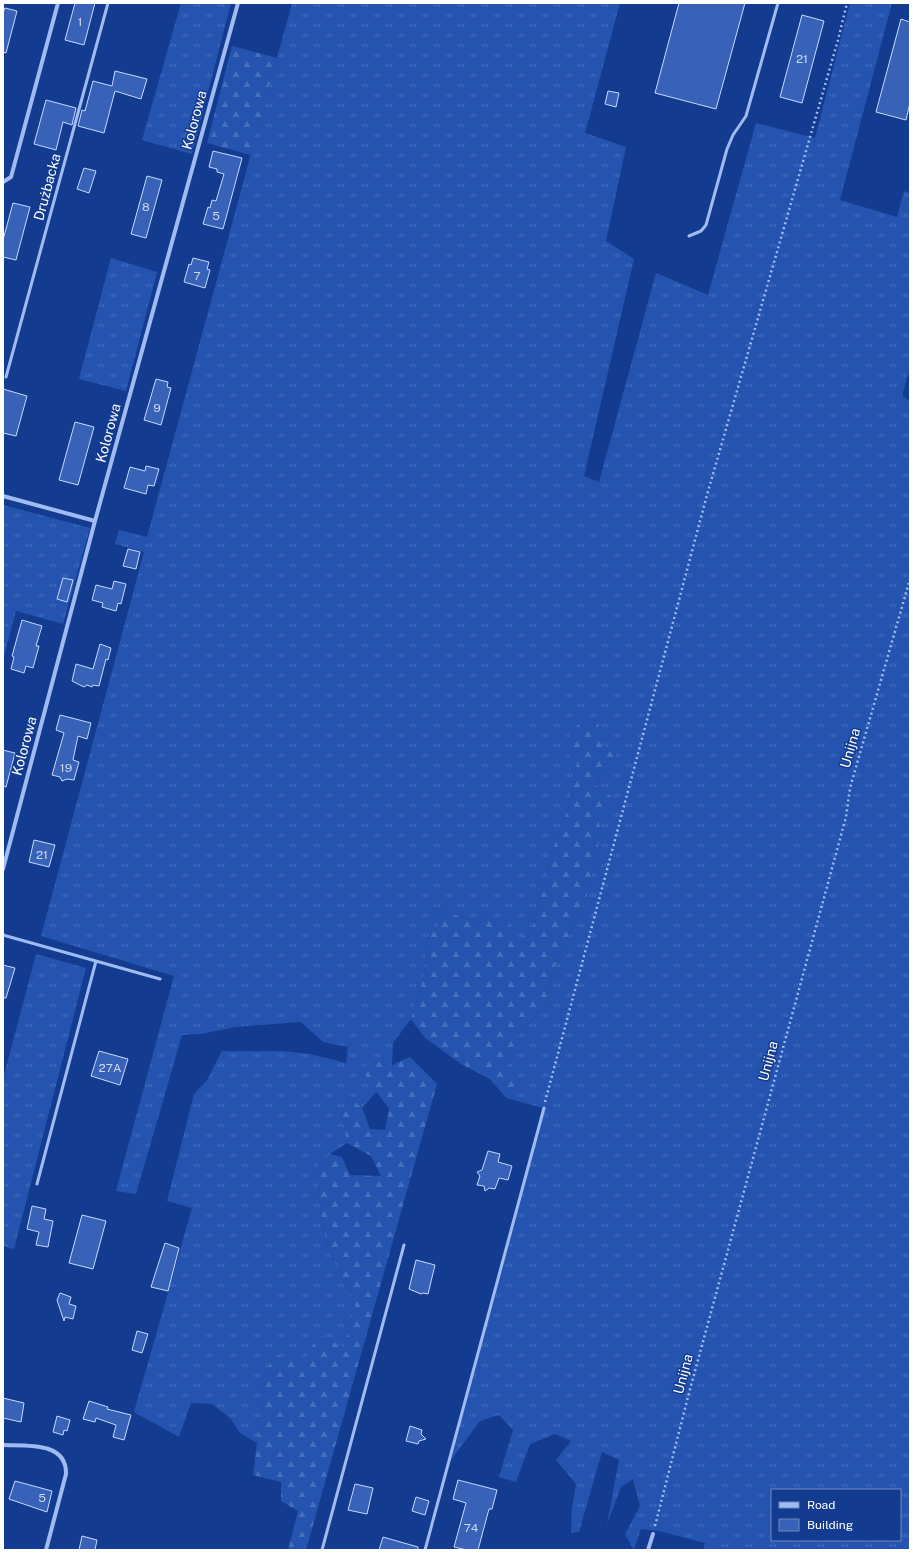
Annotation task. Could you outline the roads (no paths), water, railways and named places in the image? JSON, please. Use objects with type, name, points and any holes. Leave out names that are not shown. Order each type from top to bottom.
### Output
[{"type":"street","points":[[3,182],[11,177],[58,3]]},
{"type":"street","name":"Kolorowa","points":[[3,869],[96,521],[238,3]]},
{"type":"street","points":[[3,496],[96,521]]},
{"type":"street","points":[[3,1444],[49,1448],[56,1452],[64,1463],[66,1474],[46,1550]]},
{"type":"street","points":[[648,1550],[653,1534]]},
{"type":"lane","name":"Drużbacka","points":[[6,376],[108,3]]},
{"type":"lane","points":[[689,236],[701,231],[706,225],[727,149],[733,134],[746,116],[778,3]]},
{"type":"lane","points":[[3,935],[160,978]]},
{"type":"lane","points":[[37,1184],[96,961]]},
{"type":"lane","points":[[425,1550],[544,1108]]},
{"type":"lane","points":[[322,1550],[404,1245]]}]
